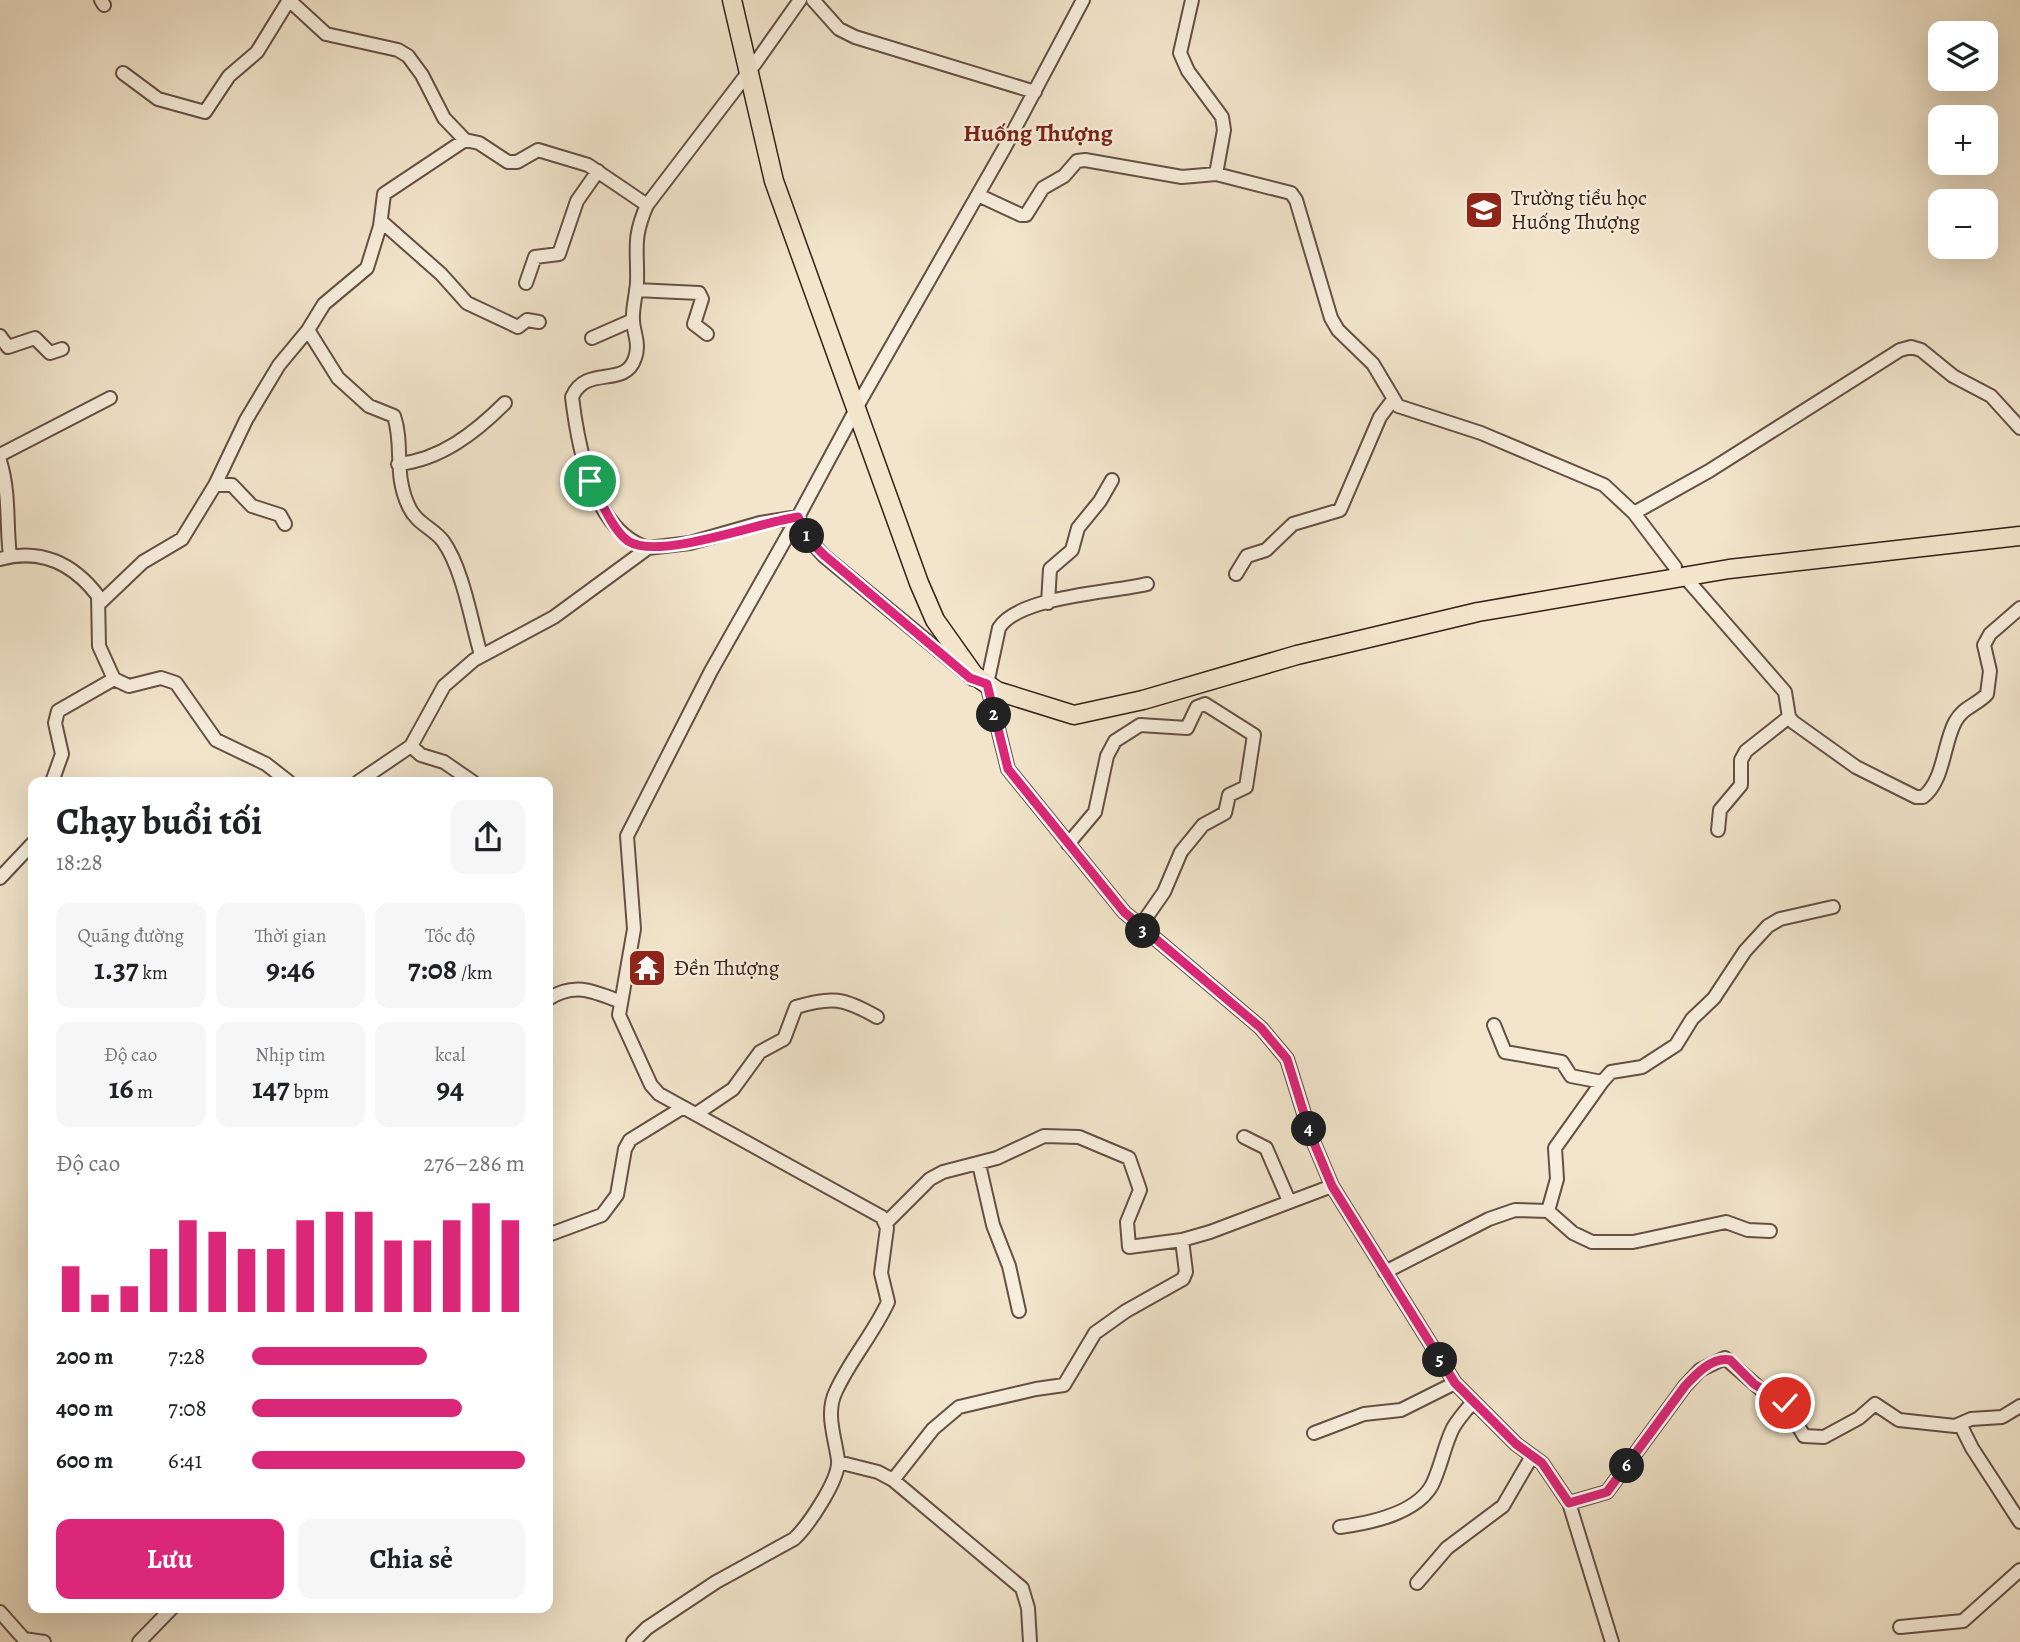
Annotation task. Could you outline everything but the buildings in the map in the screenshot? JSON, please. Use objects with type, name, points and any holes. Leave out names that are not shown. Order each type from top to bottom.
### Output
[{"type":"highway","points":[[732,0],[750,70],[819,298],[857,407],[943,617],[945,630],[955,650],[974,675],[997,691],[1038,706],[1066,712],[1074,705],[1335,636],[1490,601],[1785,552],[2020,527]]},
{"type":"highway","points":[[740,0],[750,70]]},
{"type":"highway","points":[[1680,571],[2020,536]]},
{"type":"street","points":[[123,73],[158,99],[205,113],[229,76],[257,52],[283,14],[281,3],[289,0],[326,34],[402,52],[422,75],[444,118],[465,140],[480,143],[508,162],[517,162],[538,150],[588,165],[647,205]]},
{"type":"street","points":[[648,548],[622,535],[590,481],[579,453],[572,397],[575,389],[589,378],[621,374],[629,369],[637,354],[638,342],[633,320],[636,290],[634,248],[647,205],[800,0]]},
{"type":"street","points":[[813,0],[839,29],[855,37],[1035,92]]},
{"type":"street","points":[[886,1223],[848,1198],[682,1108],[659,1094],[651,1085],[624,1031],[620,1015],[634,929],[627,836],[711,671],[978,195],[1083,0]]},
{"type":"street","points":[[1192,0],[1180,53],[1188,71],[1222,117],[1224,130],[1216,174]]},
{"type":"street","points":[[100,603],[143,562],[182,539],[215,485],[263,388],[308,330],[324,304],[367,268],[381,221],[381,201],[388,189],[465,140]]},
{"type":"street","points":[[978,195],[1026,215],[1047,184],[1064,176],[1077,161],[1085,160],[1182,177],[1216,174],[1295,196],[1331,318],[1338,330],[1373,364],[1392,401],[1415,414],[1481,433],[1604,485],[1634,513],[1680,571],[1785,692],[1789,717],[1856,767],[1910,794],[1923,797],[1934,787],[1956,720],[1966,706],[1987,694],[1990,671],[1984,645],[1990,634],[2020,608]]},
{"type":"street","points":[[526,283],[535,257],[559,254],[578,201],[598,171]]},
{"type":"street","points":[[381,221],[435,268],[467,303],[518,327],[527,320],[539,322]]},
{"type":"street","points":[[636,290],[699,293],[702,299],[694,324],[707,334]]},
{"type":"street","points":[[592,338],[633,320]]},
{"type":"street","points":[[308,330],[338,378],[369,406],[394,416],[398,464],[410,509],[423,526],[444,543],[454,563],[481,655]]},
{"type":"street","points":[[0,336],[8,347],[35,338],[50,352],[62,349]]},
{"type":"street","points":[[1634,513],[1768,434],[1900,349],[1911,347],[1921,350],[1953,376],[1991,396],[2020,427]]},
{"type":"street","points":[[0,455],[110,398]]},
{"type":"street","points":[[1236,574],[1247,556],[1266,550],[1293,524],[1340,510],[1366,447],[1392,401]]},
{"type":"street","points":[[398,464],[434,458],[487,421],[505,403]]},
{"type":"street","points":[[0,461],[8,486],[5,558],[44,555],[59,560],[93,589],[100,603],[99,646],[114,679],[130,686],[161,678],[176,683],[216,740],[266,764],[283,777]]},
{"type":"street","points":[[1048,603],[1050,569],[1073,550],[1078,528],[1100,501],[1112,480]]},
{"type":"street","points":[[215,485],[232,485],[252,506],[280,515],[285,524]]},
{"type":"street","points":[[365,777],[411,746],[444,687],[481,655],[554,617],[648,548],[690,543],[760,523],[798,517]]},
{"type":"street","points":[[798,517],[812,543],[824,555],[970,678],[987,684]]},
{"type":"street","points":[[1147,584],[1048,603],[1012,614],[1004,620],[996,640],[987,684],[1008,769],[1139,928],[1261,1028],[1280,1048],[1287,1059],[1311,1136],[1332,1186],[1455,1383],[1550,1472],[1569,1503],[1612,1642]]},
{"type":"street","points":[[54,777],[62,754],[55,723],[58,711],[114,679]]},
{"type":"street","points":[[1068,844],[1095,812],[1110,747],[1140,725],[1188,729],[1197,707],[1205,704],[1254,735],[1245,787],[1229,795],[1225,813],[1203,825],[1181,852],[1164,892],[1139,928]]},
{"type":"street","points":[[1718,830],[1720,810],[1741,785],[1741,760],[1746,751],[1789,717]]},
{"type":"street","points":[[411,746],[421,755],[444,762],[466,777]]},
{"type":"street","points":[[0,878],[28,848]]},
{"type":"street","points":[[1548,1211],[1556,1179],[1555,1148],[1611,1072],[1642,1067],[1676,1045],[1692,1019],[1724,987],[1737,962],[1768,926],[1780,919],[1833,907]]},
{"type":"street","points":[[553,996],[566,989],[583,988],[621,1002]]},
{"type":"street","points":[[696,1114],[733,1089],[760,1052],[784,1038],[796,1007],[836,999],[852,1003],[877,1017]]},
{"type":"street","points":[[1494,1025],[1505,1052],[1562,1062],[1571,1076],[1602,1082]]},
{"type":"street","points":[[553,1233],[602,1215],[617,1195],[625,1149],[630,1140],[682,1108]]},
{"type":"street","points":[[633,1642],[647,1628],[716,1582],[794,1539],[819,1507],[838,1462],[831,1404],[835,1391],[888,1301],[881,1273],[887,1242],[886,1223],[930,1179],[958,1167],[979,1164],[1044,1136],[1067,1135],[1089,1140],[1122,1153],[1132,1166],[1140,1190],[1127,1222],[1129,1247],[1182,1240],[1247,1219],[1332,1186]]},
{"type":"street","points":[[1244,1136],[1266,1148],[1289,1201]]},
{"type":"street","points":[[979,1164],[993,1225],[1009,1266],[1019,1311]]},
{"type":"street","points":[[1385,1272],[1489,1219],[1515,1210],[1548,1211],[1580,1238],[1592,1242],[1633,1242],[1726,1222],[1748,1230],[1770,1231]]},
{"type":"street","points":[[893,1480],[933,1429],[959,1407],[1064,1385],[1095,1333],[1126,1311],[1183,1279],[1186,1272],[1182,1240]]},
{"type":"street","points":[[1569,1503],[1607,1492],[1685,1386],[1700,1370],[1725,1358],[1765,1393],[1785,1403],[1800,1432],[1810,1437],[1824,1437],[1843,1428],[1875,1404],[1899,1420],[1961,1426],[1971,1419],[2002,1417],[2020,1406]]},
{"type":"street","points":[[1314,1433],[1363,1414],[1401,1410],[1455,1383]]},
{"type":"street","points":[[1340,1527],[1375,1521],[1413,1505],[1423,1497],[1432,1485],[1454,1428],[1473,1402]]},
{"type":"street","points":[[1961,1426],[1972,1448],[2020,1522]]},
{"type":"street","points":[[1417,1583],[1447,1548],[1481,1526],[1503,1506],[1532,1456]]},
{"type":"street","points":[[838,1462],[878,1472],[893,1480],[1022,1588],[1028,1608],[1030,1642]]},
{"type":"street","points":[[1900,1627],[1963,1621],[2020,1570]]},
{"type":"street","points":[[0,1612],[24,1639],[44,1642]]},
{"type":"street","points":[[139,1642],[167,1613]]},
{"type":"place","name":"Trường tiểu học Huống Thượng","points":[[1484,210]]},
{"type":"place","name":"Đền Thượng","points":[[647,968]]},
{"type":"district","name":"Huống Thượng","points":[[1038,133]]},
{"type":"route","points":[[590,481],[622,535],[632,543],[648,548],[690,543],[760,523],[798,517],[812,543],[855,583],[970,678],[987,684],[1008,769],[1124,912],[1143,931],[1261,1028],[1280,1048],[1287,1059],[1318,1157],[1332,1186],[1455,1383],[1516,1444],[1542,1463],[1569,1503],[1601,1496],[1607,1492],[1685,1386],[1700,1370],[1720,1360],[1730,1360],[1765,1393],[1785,1403]]}]
